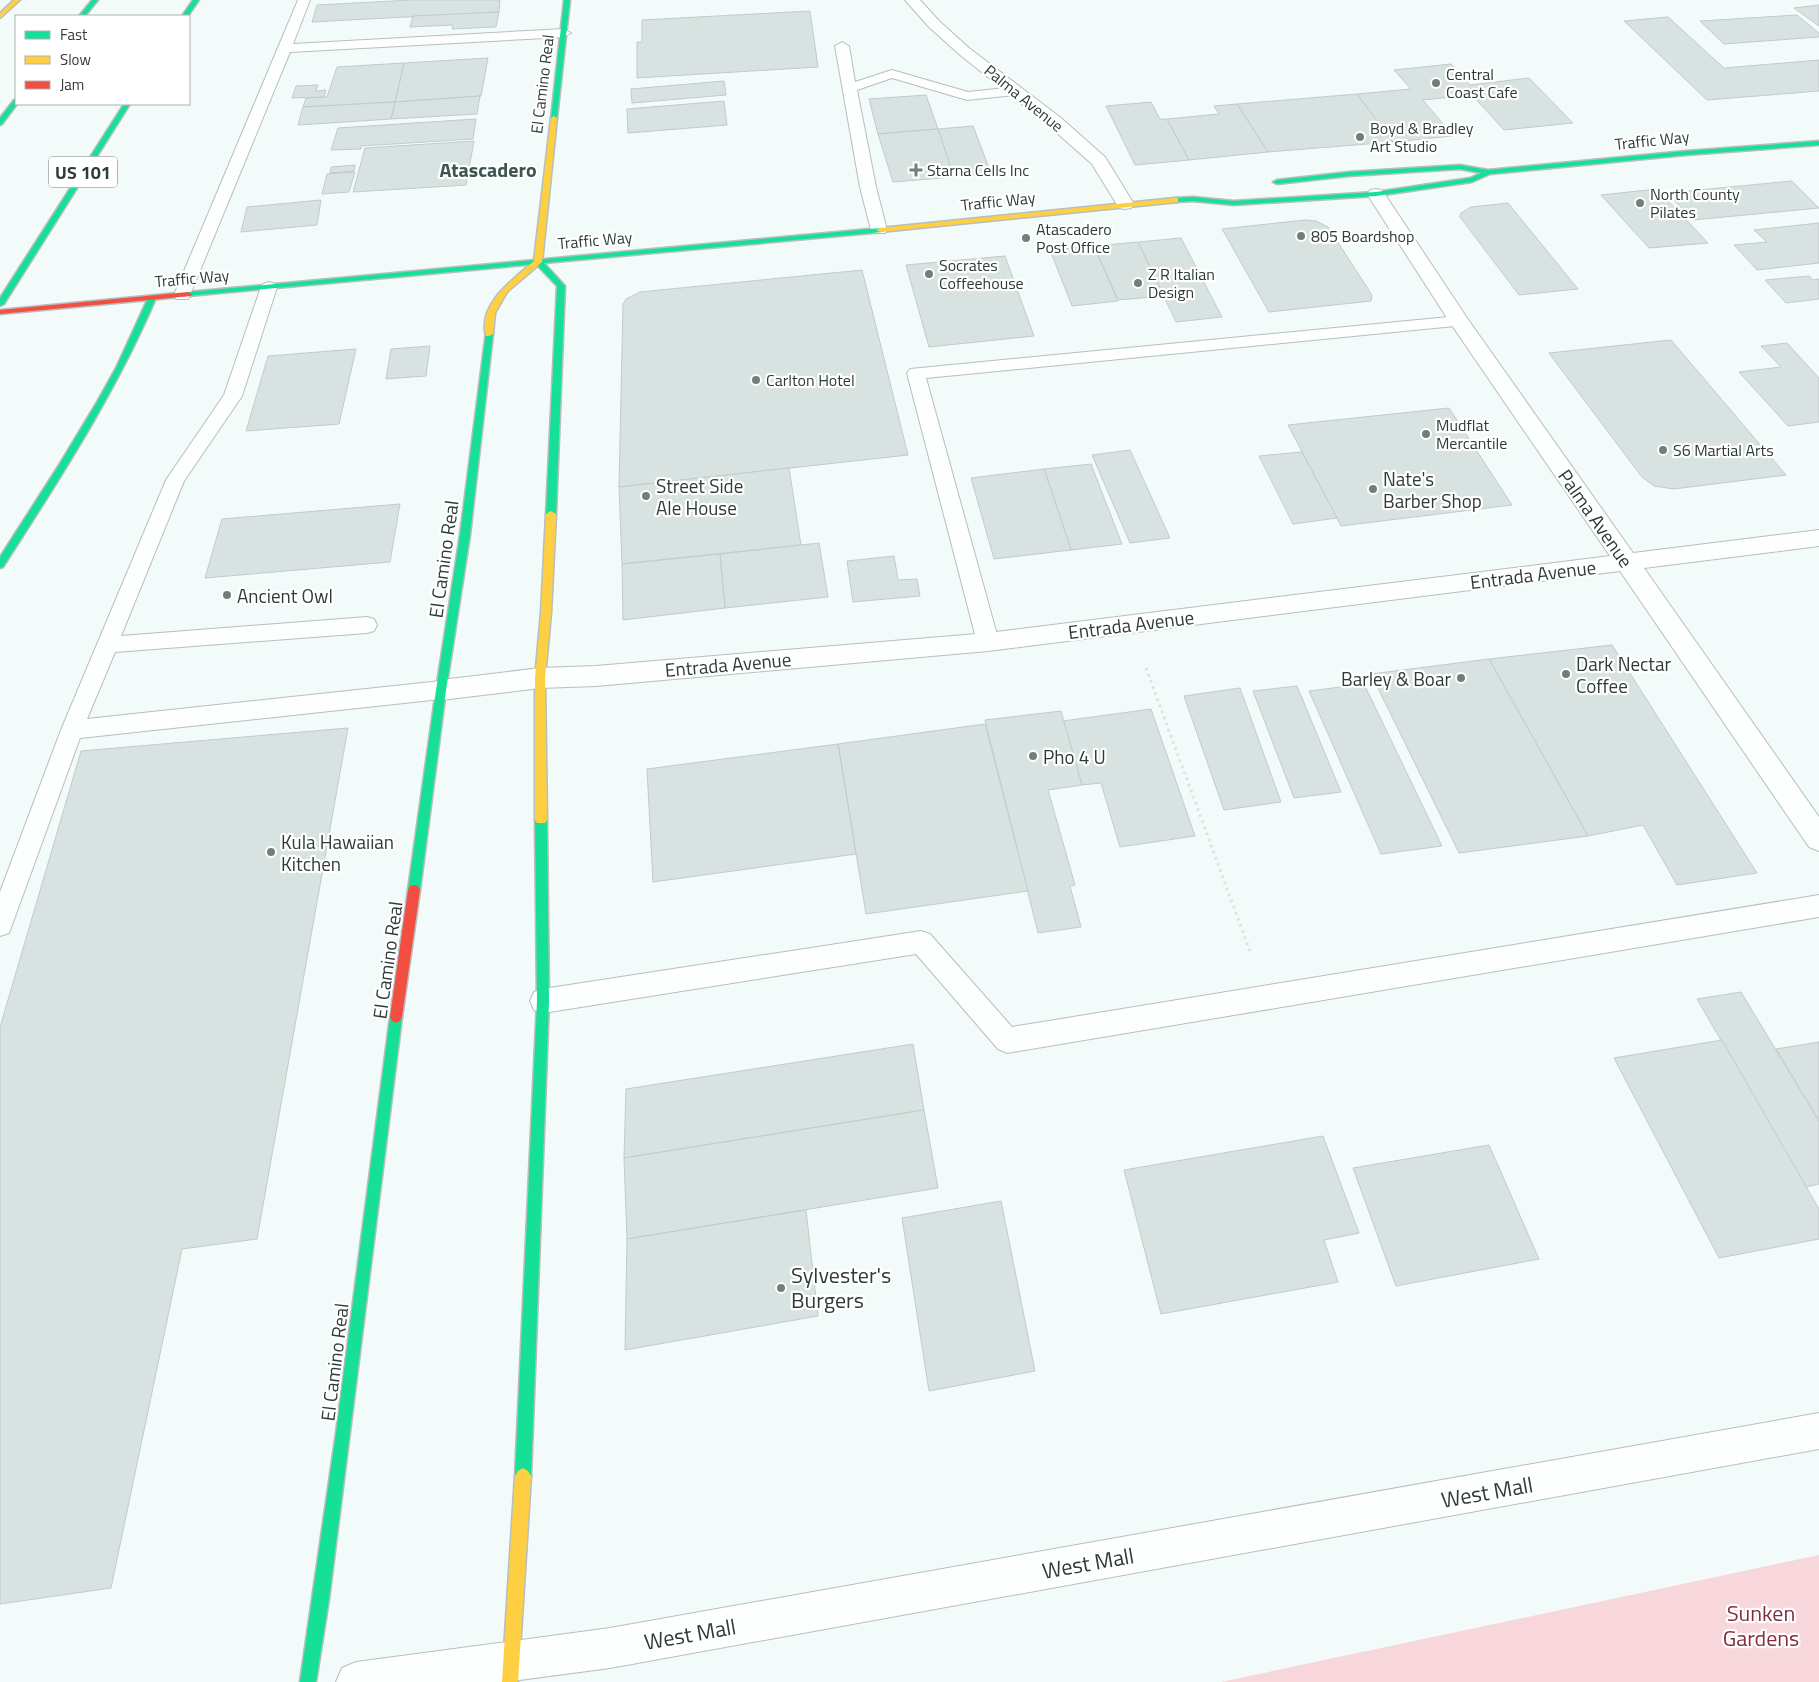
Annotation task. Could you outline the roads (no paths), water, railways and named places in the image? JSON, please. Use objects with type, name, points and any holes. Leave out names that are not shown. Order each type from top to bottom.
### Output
[{"type":"main road","points":[[0,16],[17,0]]},
{"type":"main road","points":[[83,15],[95,0]]},
{"type":"main road","points":[[186,15],[196,0]]},
{"type":"main road","name":"El Camino Real","points":[[308,1682],[330,1544],[371,1202],[441,690],[465,535],[490,313],[504,291],[538,262],[567,0]]},
{"type":"main road","points":[[0,123],[15,102]]},
{"type":"main road","name":"US 101","points":[[0,304],[126,105]]},
{"type":"main road","name":"Traffic Way","points":[[1261,184],[1349,174],[1460,167],[1488,172],[1686,153],[1819,143]]},
{"type":"main road","name":"Traffic Way","points":[[0,312],[879,230],[1125,204],[1193,199],[1234,203],[1376,194],[1472,180],[1488,172]]},
{"type":"main road","name":"Traffic Way","points":[[1193,199],[1221,188]]},
{"type":"main road","points":[[510,1671],[521,1519],[543,1001],[540,678],[546,612],[561,308],[561,286],[538,262]]},
{"type":"main road","points":[[0,565],[115,380],[140,331],[152,298]]},
{"type":"street","name":"Palma Avenue","points":[[912,0],[940,29],[1099,161],[1125,204]]},
{"type":"street","name":"Palma Avenue","points":[[1376,194],[1459,321],[1819,839]]},
{"type":"street","name":"Entrada Avenue","points":[[441,690],[540,678],[596,676],[988,642],[1819,538]]},
{"type":"street","name":"West Mall","points":[[356,1682],[510,1671],[610,1648],[1819,1431]]},
{"type":"lane","points":[[182,295],[304,0]]},
{"type":"lane","points":[[285,48],[564,33]]},
{"type":"lane","points":[[842,46],[868,187],[879,230]]},
{"type":"lane","points":[[850,88],[892,74],[967,96],[1015,91]]},
{"type":"lane","points":[[0,925],[72,730],[175,480],[233,396],[269,286]]},
{"type":"lane","points":[[988,642],[916,374],[1459,321]]},
{"type":"lane","points":[[107,645],[367,625]]},
{"type":"lane","points":[[72,730],[441,690]]},
{"type":"lane","points":[[543,1001],[921,942],[1007,1040],[1819,906]]},
{"type":"place","name":"Central Coast Cafe","points":[[1436,83]]},
{"type":"place","name":"Boyd & Bradley Art Studio","points":[[1360,137]]},
{"type":"place","name":"Starna Cells Inc","points":[[916,170]]},
{"type":"place","name":"North County Pilates","points":[[1640,203]]},
{"type":"place","name":"805 Boardshop","points":[[1301,236]]},
{"type":"place","name":"Atascadero Post Office","points":[[1026,238]]},
{"type":"place","name":"Socrates Coffeehouse","points":[[929,274]]},
{"type":"place","name":"Z R Italian Design","points":[[1138,283]]},
{"type":"place","name":"Carlton Hotel","points":[[756,380]]},
{"type":"place","name":"Mudflat Mercantile","points":[[1426,434]]},
{"type":"place","name":"S6 Martial Arts","points":[[1663,450]]},
{"type":"place","name":"Nate's Barber Shop","points":[[1373,489]]},
{"type":"place","name":"Street Side Ale House","points":[[646,496]]},
{"type":"place","name":"Ancient Owl","points":[[227,595]]},
{"type":"place","name":"Dark Nectar Coffee","points":[[1566,674]]},
{"type":"place","name":"Barley & Boar","points":[[1461,678]]},
{"type":"place","name":"Pho 4 U","points":[[1033,756]]},
{"type":"place","name":"Kula Hawaiian Kitchen","points":[[271,852]]},
{"type":"place","name":"Sylvester's Burgers","points":[[781,1288]]},
{"type":"district","name":"Atascadero","points":[[488,169]]},
{"type":"park label","name":"Sunken Gardens","points":[[1761,1626]]}]
